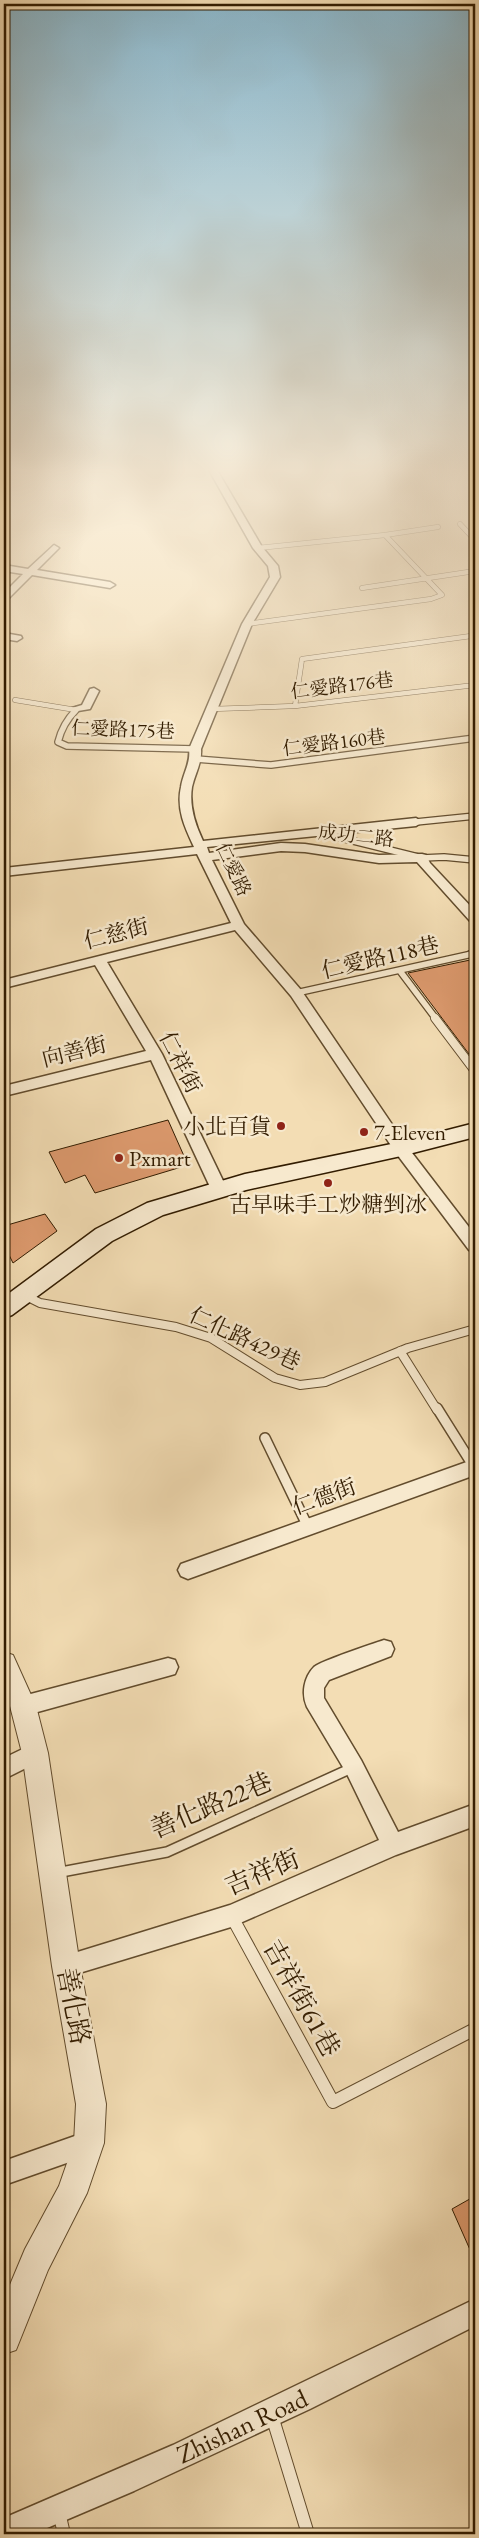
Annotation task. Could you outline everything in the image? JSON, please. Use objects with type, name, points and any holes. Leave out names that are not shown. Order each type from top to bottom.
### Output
[{"type":"main road","points":[[4,1308],[24,1295],[64,1262],[128,1222],[155,1209],[219,1188],[401,1149],[475,1130]]},
{"type":"street","points":[[4,598],[13,588]]},
{"type":"street","name":"仁愛路","points":[[268,588],[247,624],[195,754],[186,788],[188,821],[238,925],[296,993],[401,1149],[475,1246]]},
{"type":"street","points":[[4,636],[17,638]]},
{"type":"street","name":"仁愛路175巷","points":[[76,710],[86,707],[94,691]]},
{"type":"street","name":"成功二路","points":[[203,851],[315,832],[416,822]]},
{"type":"street","name":"成功二路","points":[[4,872],[203,851],[281,847],[305,848],[378,859],[422,858],[424,864],[475,918]]},
{"type":"street","name":"仁慈街","points":[[4,984],[238,925]]},
{"type":"street","name":"仁祥街","points":[[98,959],[155,1054],[219,1188]]},
{"type":"street","name":"向善街","points":[[4,1091],[155,1054]]},
{"type":"street","name":"仁德街","points":[[188,1570],[475,1467]]},
{"type":"street","points":[[384,1649],[322,1673],[314,1686],[314,1700],[354,1767],[393,1845]]},
{"type":"street","name":"善化路","points":[[4,1663],[23,1706],[35,1753],[66,1966],[91,2104],[90,2143],[72,2193],[36,2260],[4,2338]]},
{"type":"street","points":[[23,1706],[168,1667]]},
{"type":"street","points":[[4,1770],[35,1753]]},
{"type":"street","name":"吉祥街","points":[[66,1966],[231,1916],[393,1845],[475,1815]]},
{"type":"street","points":[[4,2173],[90,2143]]},
{"type":"street","name":"Zhishan Road","points":[[4,2532],[61,2522],[475,2312]]},
{"type":"lane","points":[[247,624],[431,599],[442,595],[435,588]]},
{"type":"lane","points":[[294,706],[302,659],[471,636],[475,642]]},
{"type":"lane","name":"仁愛路176巷","points":[[212,709],[294,706],[475,685]]},
{"type":"lane","name":"仁愛路175巷","points":[[15,700],[76,710]]},
{"type":"lane","name":"仁愛路175巷","points":[[76,710],[69,716],[58,742],[76,746],[195,754]]},
{"type":"lane","name":"仁愛路160巷","points":[[195,754],[271,765],[475,738]]},
{"type":"lane","points":[[416,822],[475,816]]},
{"type":"lane","points":[[315,832],[422,858],[444,857],[475,860]]},
{"type":"lane","name":"仁愛路118巷","points":[[296,993],[474,953]]},
{"type":"lane","points":[[400,971],[475,1071]]},
{"type":"lane","name":"仁化路429巷","points":[[24,1295],[40,1303],[184,1330],[211,1338],[275,1378],[300,1385],[324,1382],[400,1351],[475,1329]]},
{"type":"lane","points":[[400,1351],[475,1467]]},
{"type":"lane","points":[[265,1438],[308,1526]]},
{"type":"lane","name":"善化路22巷","points":[[52,1874],[167,1852],[354,1767]]},
{"type":"lane","name":"吉祥街61巷","points":[[231,1916],[334,2102],[475,2029]]},
{"type":"lane","points":[[271,2414],[308,2534]]},
{"type":"building","points":[[475,959],[475,1062],[408,973]]},
{"type":"building","name":"Pxmart","points":[[168,1120],[188,1165],[95,1193],[85,1175],[65,1183],[49,1152]]},
{"type":"building","points":[[45,1214],[57,1231],[13,1263],[4,1245],[4,1226]]},
{"type":"building","points":[[475,2196],[475,2261],[452,2209]]},
{"type":"place","name":"小北百貨","points":[[281,1126]]},
{"type":"place","name":"7-Eleven","points":[[364,1132]]},
{"type":"place","name":"Pxmart","points":[[119,1158]]},
{"type":"place","name":"古早味手工炒糖剉冰","points":[[328,1183]]}]
